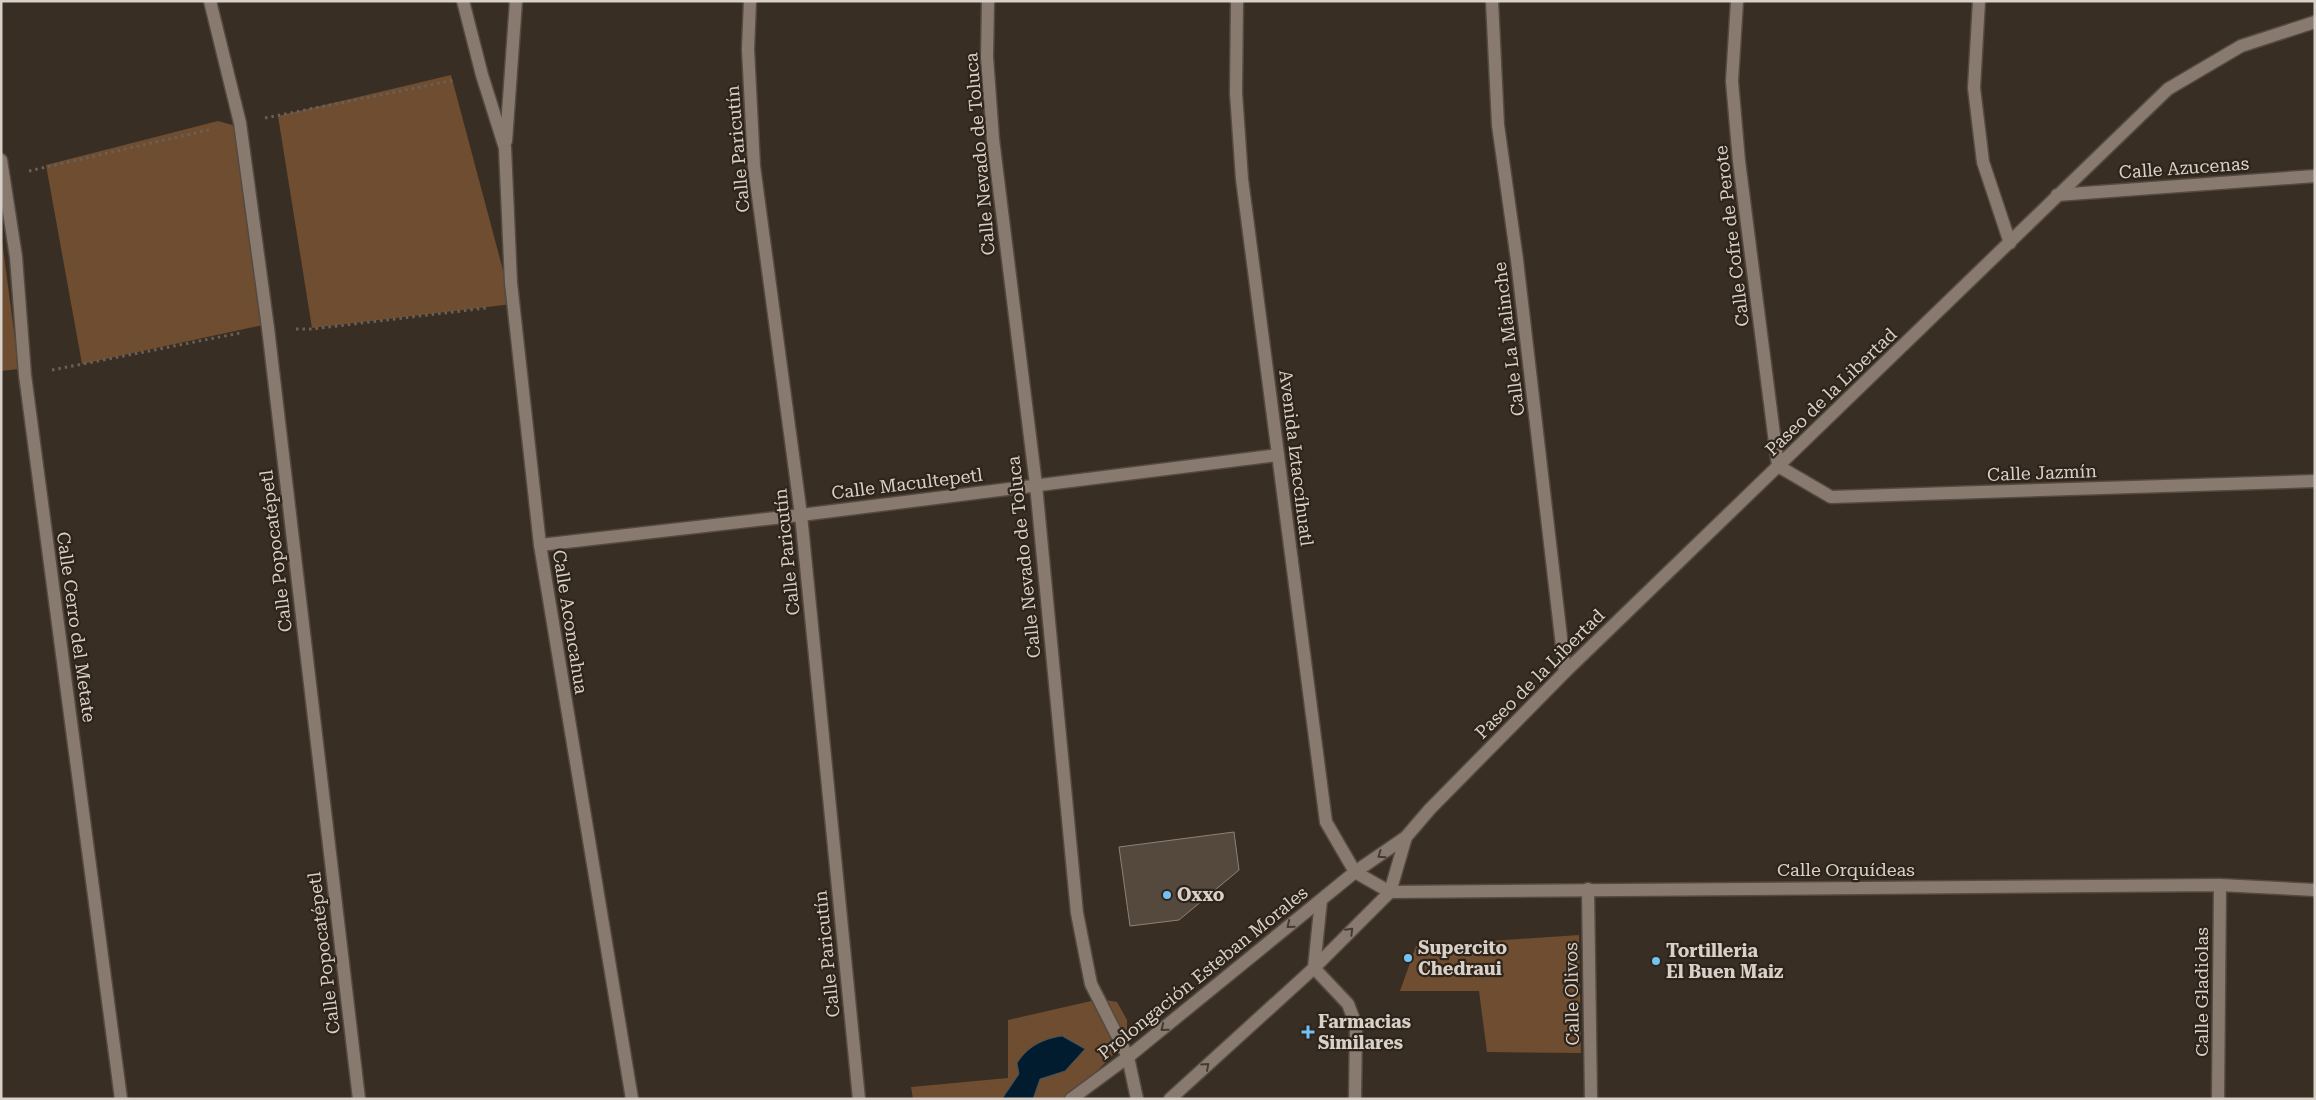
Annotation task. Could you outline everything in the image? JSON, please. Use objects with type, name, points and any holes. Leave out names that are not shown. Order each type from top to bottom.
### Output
[{"type":"street","name":"Calle Popocatépetl","points":[[210,1],[240,123],[268,328],[359,1099]]},
{"type":"street","name":"Calle Aconcahua","points":[[462,1],[482,75],[505,148]]},
{"type":"street","name":"Calle Aconcahua","points":[[516,1],[505,148],[511,283],[540,545],[632,1099]]},
{"type":"street","name":"Calle Paricutín","points":[[750,1],[748,49],[754,166],[801,515],[859,1099]]},
{"type":"street","name":"Calle Nevado de Toluca","points":[[988,1],[987,57],[993,139],[1036,485],[1077,913],[1091,984],[1128,1057],[1137,1099]]},
{"type":"street","name":"Avenida Iztaccíhuatl","points":[[1237,1],[1236,93],[1242,179],[1326,822],[1355,872]]},
{"type":"street","name":"Calle La Malinche","points":[[1492,1],[1498,125],[1517,260],[1565,672]]},
{"type":"street","name":"Calle Cofre de Perote","points":[[1737,1],[1732,81],[1739,161],[1778,466]]},
{"type":"street","points":[[1980,1],[1974,88],[1984,162],[2010,243]]},
{"type":"street","name":"Paseo de la Libertad","points":[[1355,872],[1406,837],[1430,809],[1565,672],[2168,89],[2241,46],[2315,22]]},
{"type":"street","name":"Calle Cerro del Metate","points":[[1,160],[16,257],[25,375],[121,1099]]},
{"type":"street","name":"Calle Azucenas","points":[[2057,195],[2315,176]]},
{"type":"street","name":"Calle Macultepetl","points":[[540,545],[801,515],[1278,455]]},
{"type":"street","name":"Calle Jazmín","points":[[1778,466],[1831,497],[2315,481]]},
{"type":"street","name":"Paseo de la Libertad","points":[[1390,892],[1406,837]]},
{"type":"street","points":[[1170,1099],[1314,968],[1390,892],[1355,872]]},
{"type":"street","name":"Prolongación Esteban Morales","points":[[1071,1099],[1128,1057],[1355,872]]},
{"type":"street","name":"Calle Orquídeas","points":[[1390,892],[2220,885],[2311,888]]},
{"type":"street","name":"Calle Gladiolas","points":[[2218,1099],[2220,885]]},
{"type":"street","name":"Calle Olivos","points":[[1588,890],[1591,1099]]},
{"type":"street","points":[[1321,900],[1314,968],[1348,1004],[1356,1025],[1355,1099]]},
{"type":"shaded area","points":[[451,75],[512,304],[312,328],[278,116]]},
{"type":"shaded area","points":[[218,121],[236,126],[263,325],[82,364],[46,165]]},
{"type":"shaded area","points":[[1,233],[19,369],[1,371]]},
{"type":"shaded area","points":[[1579,935],[1581,1053],[1487,1052],[1479,991],[1400,991],[1416,946]]},
{"type":"shaded area","points":[[1100,999],[1117,1002],[1127,1020],[1127,1041],[1083,1085],[1066,1099],[913,1099],[911,1087],[1008,1078],[1008,1020]]},
{"type":"water","points":[[1062,1036],[1085,1049],[1065,1071],[1040,1079],[1033,1099],[1002,1099],[1019,1074],[1017,1063],[1021,1057],[1036,1044]]},
{"type":"building","name":"Oxxo","points":[[1234,832],[1239,870],[1179,920],[1130,926],[1119,847]]},
{"type":"place","name":"Oxxo","points":[[1167,895]]},
{"type":"place","name":"Supercito Chedraui","points":[[1408,958]]},
{"type":"place","name":"Tortilleria El Buen Maiz","points":[[1656,961]]},
{"type":"place","name":"Farmacias Similares","points":[[1308,1032]]}]
